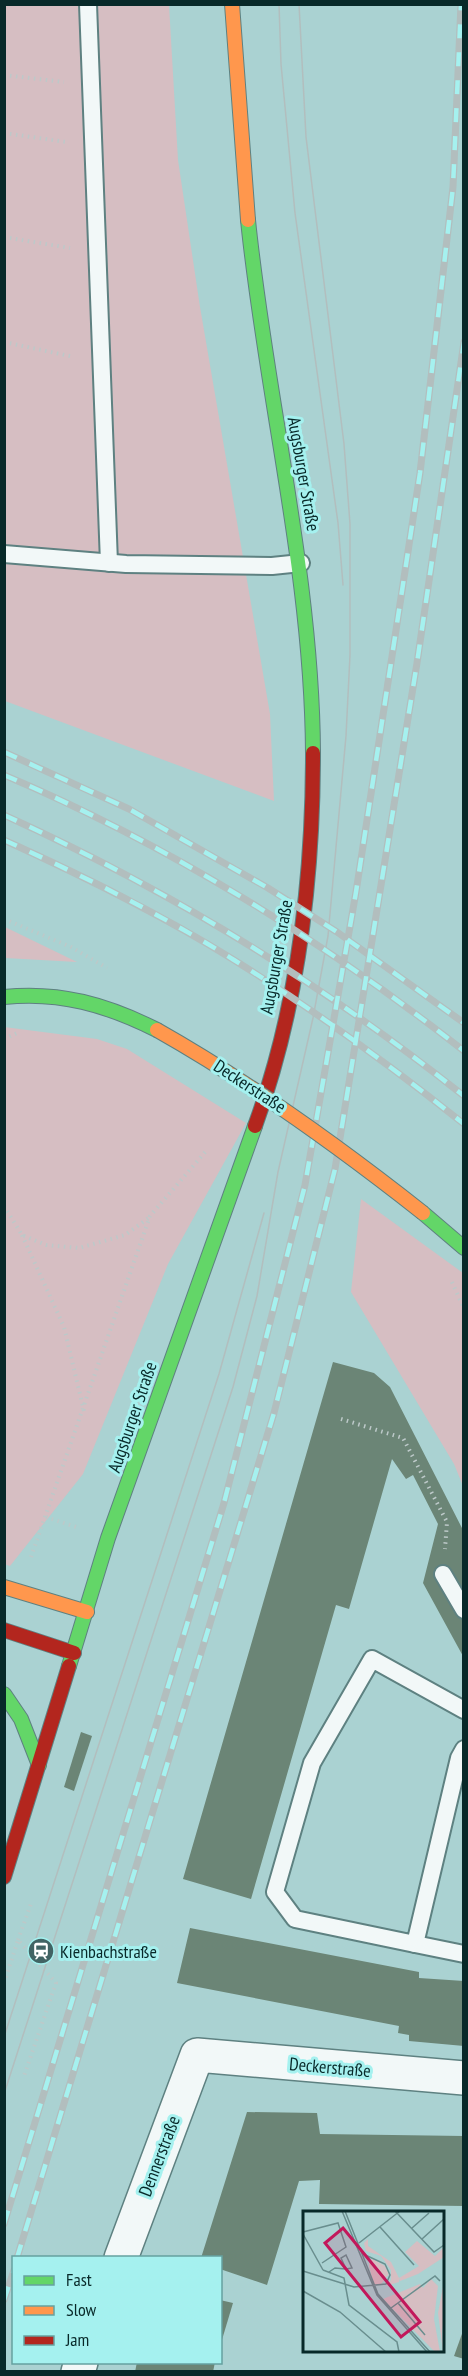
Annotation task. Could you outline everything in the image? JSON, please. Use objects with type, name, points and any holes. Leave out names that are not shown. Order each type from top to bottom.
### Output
[{"type":"main road","name":"Augsburger Straße","points":[[4,1877],[108,1538],[261,1110],[278,1052],[299,948],[312,789],[310,668],[301,563],[266,365],[247,234],[237,125],[232,4]]},
{"type":"main road","name":"Deckerstraße","points":[[4,997],[44,993],[72,996],[104,1005],[157,1030],[231,1072],[304,1121],[423,1213],[464,1248]]},
{"type":"main road","points":[[4,1587],[87,1612]]},
{"type":"main road","points":[[4,1630],[74,1653]]},
{"type":"main road","points":[[4,1695],[16,1709],[28,1732],[39,1765]]},
{"type":"street","name":"Deckerstraße","points":[[197,2055],[464,2078]]},
{"type":"street","name":"Dennerstraße","points":[[122,2256],[197,2055]]},
{"type":"lane","points":[[88,4],[109,563]]},
{"type":"lane","points":[[4,554],[109,563],[272,566],[301,563]]},
{"type":"lane","points":[[444,1574],[464,1610]]},
{"type":"lane","points":[[464,1710],[372,1659],[312,1763],[275,1892],[295,1919],[464,1954]]},
{"type":"lane","points":[[415,1944],[462,1756]]},
{"type":"path","points":[[4,75],[92,85]]},
{"type":"path","points":[[4,133],[94,147]]},
{"type":"path","points":[[4,237],[98,253]]},
{"type":"path","points":[[4,342],[101,364]]},
{"type":"path","points":[[4,919],[71,947],[109,969]]},
{"type":"path","points":[[22,1235],[46,1245],[79,1248],[125,1234],[150,1216],[210,1146]]},
{"type":"path","points":[[4,1206],[22,1235],[64,1327],[84,1412]]},
{"type":"path","points":[[19,1590],[84,1412],[150,1216]]},
{"type":"path","points":[[341,1419],[403,1438],[447,1522],[444,1574]]},
{"type":"path","points":[[4,1983],[18,1940],[57,1983],[24,2076]]},
{"type":"shaded area","points":[[4,5],[169,5],[178,160],[200,307],[270,714],[274,801],[5,701]]},
{"type":"shaded area","points":[[5,927],[77,962],[5,958]]},
{"type":"shaded area","points":[[4,1027],[97,1039],[127,1049],[246,1123],[168,1264],[83,1474],[10,1566],[4,1564]]},
{"type":"shaded area","points":[[361,1199],[463,1273],[463,1486],[454,1464],[351,1292]]},
{"type":"building","points":[[333,1362],[374,1373],[390,1387],[464,1532],[464,1658],[423,1583],[438,1524],[413,1475],[406,1479],[392,1459],[349,1609],[336,1605],[251,1899],[183,1879]]},
{"type":"building","points":[[81,1732],[92,1736],[74,1791],[64,1787]]},
{"type":"building","points":[[190,1928],[419,1972],[419,1978],[464,1981],[464,2046],[409,2041],[409,2035],[398,2033],[399,2026],[177,1983]]},
{"type":"building","points":[[247,2112],[317,2113],[320,2134],[464,2136],[464,2206],[319,2204],[320,2180],[299,2181],[267,2285],[222,2270],[222,2256],[202,2256]]},
{"type":"building","points":[[222,2300],[233,2303],[222,2340]]},
{"type":"building","points":[[464,2331],[464,2359],[454,2356]]},
{"type":"building","points":[[137,2364],[215,2364],[213,2372],[135,2372]]},
{"type":"tram line","points":[[279,4],[281,64],[295,213],[338,523],[343,585]]},
{"type":"tram line","points":[[4,2094],[233,1387],[257,1296],[278,1172],[313,1018],[328,936],[346,736],[350,655],[350,524],[344,444],[306,137],[299,4]]},
{"type":"tram line","points":[[4,2037],[219,1374],[264,1213]]},
{"type":"railway","points":[[4,2224],[224,1503],[305,1185],[356,892],[420,473],[453,187],[461,4]]},
{"type":"railway","points":[[18,2256],[274,1413],[335,1169],[417,663],[464,342]]},
{"type":"railway","points":[[4,752],[129,809],[268,888],[337,932],[464,1023]]},
{"type":"railway","points":[[4,775],[125,832],[243,898],[357,972],[464,1051]]},
{"type":"railway","points":[[4,815],[126,875],[243,941],[355,1015],[464,1096]]},
{"type":"railway","points":[[4,840],[121,896],[234,960],[351,1039],[464,1124]]},
{"type":"railway","points":[[4,2300],[12,2276]]},
{"type":"traffic: fast","points":[[248,220],[256,287],[297,552],[311,686],[313,753]]},
{"type":"traffic: fast","points":[[4,997],[44,996],[83,1002],[120,1013],[157,1030]]},
{"type":"traffic: fast","points":[[69,1666],[108,1538],[255,1126]]},
{"type":"traffic: fast","points":[[423,1213],[464,1248]]},
{"type":"traffic: fast","points":[[4,1694],[21,1719],[39,1765]]},
{"type":"traffic: slow","points":[[232,4],[248,220]]},
{"type":"traffic: slow","points":[[157,1030],[192,1050],[293,1116],[423,1213]]},
{"type":"traffic: slow","points":[[4,1587],[87,1612]]},
{"type":"traffic: jam","points":[[255,1126],[282,1036],[300,942],[310,847],[313,753]]},
{"type":"traffic: jam","points":[[4,1630],[74,1653]]},
{"type":"traffic: jam","points":[[4,1877],[69,1666]]},
{"type":"place","name":"Kienbachstraße","points":[[41,1951]]}]
